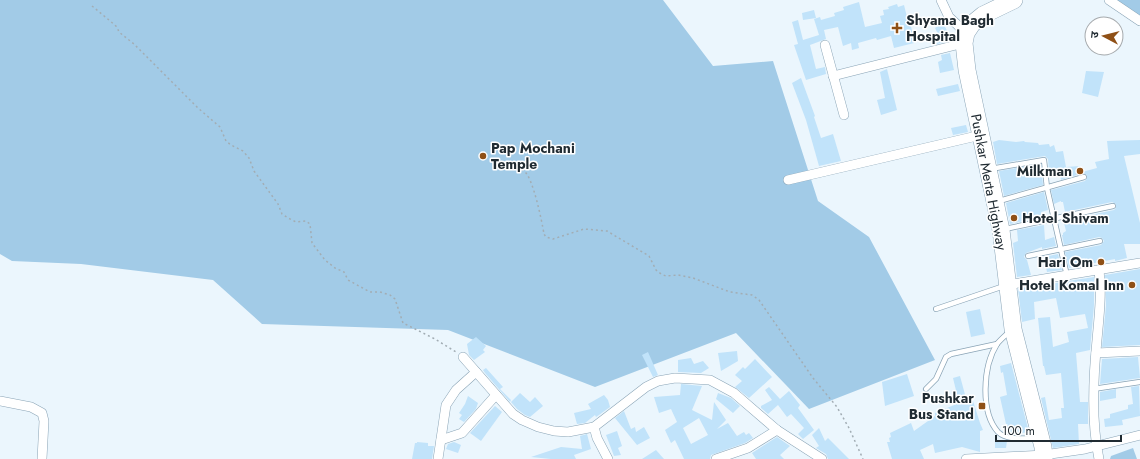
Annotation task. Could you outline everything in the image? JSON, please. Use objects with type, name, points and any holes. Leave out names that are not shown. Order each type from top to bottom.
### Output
[{"type":"highway","points":[[965,38],[972,24],[983,16],[1014,0]]},
{"type":"highway","name":"Pushkar Merta Highway","points":[[965,38],[967,70],[1001,230],[1013,329],[1044,457]]},
{"type":"street","points":[[833,76],[965,38],[949,17],[941,0]]},
{"type":"street","points":[[1109,0],[1140,21]]},
{"type":"street","points":[[825,45],[844,115]]},
{"type":"street","points":[[788,180],[981,135]]},
{"type":"street","points":[[1007,285],[1140,263]]},
{"type":"street","points":[[1098,459],[1096,446],[1094,389],[1100,316],[1101,286],[1099,270]]},
{"type":"street","points":[[1096,353],[1140,351]]},
{"type":"street","points":[[463,357],[513,414],[538,427],[554,431],[568,432],[594,428],[646,387],[658,381],[674,378],[710,380],[734,393],[777,430],[822,459]]},
{"type":"street","points":[[438,459],[446,405],[456,390],[476,372]]},
{"type":"street","points":[[441,440],[462,433],[496,395]]},
{"type":"street","points":[[0,401],[31,407],[42,413],[44,421],[42,459]]},
{"type":"street","points":[[594,428],[597,438],[608,459]]},
{"type":"street","points":[[716,459],[748,448],[777,430]]},
{"type":"street","points":[[966,459],[1044,457],[1140,435]]},
{"type":"lane","points":[[988,170],[1044,160],[1047,188],[1067,276]]},
{"type":"lane","points":[[995,202],[1084,177]]},
{"type":"lane","points":[[1001,230],[1113,206]]},
{"type":"lane","points":[[1028,256],[1100,241]]},
{"type":"lane","points":[[936,309],[1007,285]]},
{"type":"lane","points":[[1013,329],[997,344],[991,357],[987,375],[985,399],[992,421],[999,432],[1012,438],[1040,438]]},
{"type":"lane","points":[[926,389],[936,379],[946,357],[951,354],[997,344]]},
{"type":"lane","points":[[1094,389],[1140,382]]},
{"type":"path","points":[[92,6],[117,27],[119,32],[134,44],[198,108],[220,127],[226,141],[243,151],[249,158],[254,170],[278,204],[282,214],[296,222],[306,221],[310,224],[312,243],[325,260],[337,270],[344,272],[348,280],[370,292],[380,292],[390,295],[395,299],[403,322],[435,339],[463,357]]},
{"type":"path","points":[[512,167],[525,171],[529,176],[546,237],[553,239],[584,229],[607,231],[649,256],[656,270],[661,274],[693,278],[730,292],[752,295],[759,300],[813,378],[837,407],[849,428],[863,459]]},
{"type":"shaded area","points":[[0,0],[663,0],[713,66],[773,61],[818,201],[869,237],[935,360],[809,409],[736,333],[595,387],[448,330],[262,324],[213,280],[81,264],[12,261],[0,254]]},
{"type":"shaded area","points":[[1114,0],[1140,0],[1140,19]]},
{"type":"shaded area","points":[[1133,448],[1137,459],[1110,459],[1111,456]]},
{"type":"building","points":[[859,2],[865,27],[882,23],[880,16],[884,15],[883,10],[889,9],[888,7],[897,4],[898,7],[904,5],[908,21],[910,20],[914,43],[894,48],[891,36],[858,43],[859,48],[852,50],[851,43],[843,46],[838,27],[824,30],[826,39],[810,45],[816,69],[825,67],[826,74],[806,80],[794,45],[798,44],[792,22],[798,20],[803,40],[819,35],[814,19],[820,17],[821,20],[835,16],[834,13],[844,10],[843,7]]},
{"type":"building","points":[[814,10],[816,18],[803,20],[802,13]]},
{"type":"building","points":[[943,23],[952,40],[937,44],[936,41],[941,40],[935,28]]},
{"type":"building","points":[[950,53],[954,70],[940,73],[938,62],[942,60],[941,55]]},
{"type":"building","points":[[887,69],[897,110],[881,115],[877,100],[885,98],[880,72]]},
{"type":"building","points":[[1086,71],[1104,72],[1098,97],[1082,93]]},
{"type":"building","points":[[801,78],[815,116],[814,117],[821,138],[833,134],[841,161],[819,166],[806,120],[792,83]]},
{"type":"building","points":[[958,84],[960,91],[938,96],[936,89]]},
{"type":"building","points":[[966,125],[968,132],[953,135],[951,128]]},
{"type":"building","points":[[999,140],[1016,142],[1024,141],[1038,143],[1039,145],[1049,144],[1050,147],[1054,145],[1056,152],[1063,151],[1066,167],[1080,166],[1082,172],[1097,168],[1095,162],[1109,159],[1107,141],[1140,140],[1140,154],[1124,156],[1140,223],[1140,244],[1124,244],[1127,258],[1069,268],[1065,252],[1101,245],[1104,241],[1099,237],[1064,245],[1062,235],[1066,231],[1064,223],[1067,222],[1067,220],[1114,210],[1116,208],[1116,204],[1112,202],[1065,212],[1063,202],[1061,201],[1054,204],[1051,190],[1085,181],[1087,175],[1083,173],[1061,180],[1059,169],[1049,172],[1048,159],[1045,156],[997,164],[993,142]]},
{"type":"building","points":[[1041,164],[1043,185],[1004,196],[999,171]]},
{"type":"building","points":[[1044,192],[1048,210],[1041,212],[1042,217],[1010,224],[1006,203]]},
{"type":"building","points":[[1044,225],[1045,240],[1054,237],[1056,246],[1042,249],[1042,247],[1026,253],[1024,257],[1027,260],[1031,275],[1017,277],[1013,243],[1018,241],[1017,230]]},
{"type":"building","points":[[1058,254],[1062,270],[1047,272],[1044,257]]},
{"type":"building","points":[[1140,269],[1140,345],[1102,347],[1106,306],[1105,275]]},
{"type":"building","points":[[1094,277],[1094,305],[1090,350],[1076,353],[1080,402],[1088,402],[1088,424],[1078,424],[1079,444],[1053,448],[1041,398],[1045,397],[1049,420],[1062,418],[1061,408],[1064,408],[1061,373],[1046,375],[1043,366],[1038,318],[1050,317],[1053,347],[1069,342],[1067,332],[1088,328],[1085,314],[1060,318],[1056,298],[1034,302],[1035,319],[1022,322],[1018,289]]},
{"type":"building","points":[[980,309],[985,334],[971,337],[966,312]]},
{"type":"building","points":[[476,337],[486,346],[483,350],[485,352],[474,360],[469,355],[467,344]]},
{"type":"building","points":[[737,351],[738,361],[721,371],[718,353]]},
{"type":"building","points":[[648,352],[658,375],[653,377],[642,355]]},
{"type":"building","points":[[1138,357],[1140,378],[1100,384],[1102,359]]},
{"type":"building","points":[[691,358],[694,364],[703,361],[709,368],[701,373],[678,372],[678,360]]},
{"type":"building","points":[[755,359],[772,377],[749,398],[735,387],[742,381],[735,375],[743,367],[745,369]]},
{"type":"building","name":"Pushkar Bus Stand","points":[[1011,363],[1029,432],[1015,434],[1008,433],[1000,397],[1007,395],[1003,372],[1001,373],[1000,366]]},
{"type":"building","points":[[486,368],[503,387],[500,389],[511,400],[510,402],[485,373],[483,370]]},
{"type":"building","points":[[907,374],[914,396],[885,406],[882,382]]},
{"type":"building","points":[[960,376],[967,402],[973,401],[983,430],[980,431],[980,452],[962,447],[935,453],[933,444],[920,450],[924,459],[892,459],[887,442],[890,442],[890,433],[911,423],[914,431],[935,416],[935,413],[959,403],[953,378]]},
{"type":"building","points":[[681,384],[702,386],[692,410],[712,420],[714,402],[726,420],[717,429],[728,423],[737,436],[744,432],[746,435],[749,433],[753,438],[745,443],[711,455],[710,459],[684,459],[675,440],[671,443],[665,430],[677,422],[671,409],[659,413],[654,397],[680,395]],"holes":[[[699,418],[708,435],[691,444],[683,428]]]},
{"type":"building","points":[[1139,386],[1140,416],[1122,420],[1123,425],[1105,427],[1104,419],[1110,418],[1110,414],[1128,409],[1128,405],[1133,404],[1131,387]]},
{"type":"building","points":[[769,387],[780,399],[789,391],[800,405],[798,408],[814,430],[803,439],[798,434],[804,428],[791,414],[787,417],[778,405],[768,414],[761,408],[761,406],[772,400],[765,390]]},
{"type":"building","points":[[1116,389],[1116,398],[1100,401],[1100,392]]},
{"type":"building","points":[[520,393],[530,402],[535,397],[543,406],[530,417],[525,415],[511,402]]},
{"type":"building","points":[[718,393],[731,398],[740,406],[733,413],[716,399]]},
{"type":"building","points":[[604,395],[608,400],[610,407],[596,417],[595,415],[585,423],[577,424],[574,413],[591,409],[588,404]]},
{"type":"building","points":[[468,396],[478,403],[476,409],[464,422],[459,419],[462,415],[459,413]]},
{"type":"building","points":[[495,406],[502,412],[481,441],[470,433]]},
{"type":"building","points":[[624,411],[631,429],[635,427],[636,432],[644,427],[650,438],[637,445],[615,418]]},
{"type":"building","points":[[819,428],[825,441],[828,438],[849,459],[828,459],[826,454],[816,448],[819,446],[812,435]]},
{"type":"building","points":[[617,431],[622,446],[618,448],[621,455],[614,456],[606,435]]},
{"type":"building","points":[[587,434],[591,449],[574,455],[576,459],[531,457],[561,447],[582,449],[580,436]]},
{"type":"building","points":[[777,437],[790,446],[780,455],[784,459],[756,459],[752,453]]},
{"type":"building","points":[[995,440],[1007,441],[1006,448],[995,448]]},
{"type":"building","points":[[454,442],[461,445],[458,453],[446,449],[448,444]]},
{"type":"building","points":[[415,443],[428,443],[428,446],[434,446],[432,459],[412,459]]},
{"type":"building","points":[[656,450],[664,459],[642,459]]},
{"type":"place","name":"Shyama Bagh Hospital","points":[[897,28]]},
{"type":"place","name":"Pap Mochani Temple","points":[[483,156]]},
{"type":"place","name":"Milkman","points":[[1080,171]]},
{"type":"place","name":"Hotel Shivam","points":[[1014,218]]},
{"type":"place","name":"Hari Om","points":[[1101,262]]},
{"type":"place","name":"Hotel Komal Inn","points":[[1132,285]]},
{"type":"place","name":"Pushkar Bus Stand","points":[[982,406]]}]
